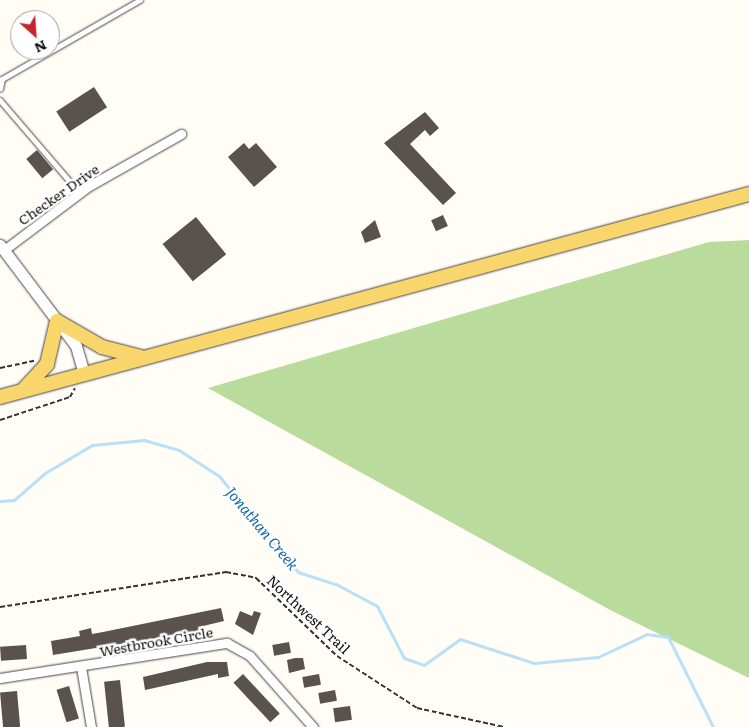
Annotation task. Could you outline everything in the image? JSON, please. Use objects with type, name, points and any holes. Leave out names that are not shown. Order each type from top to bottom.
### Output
[{"type":"main road","points":[[0,397],[749,194]]},
{"type":"main road","points":[[21,391],[47,364],[57,320],[102,347],[144,357]]},
{"type":"street","name":"Checker Drive","points":[[2,247],[80,193],[181,134]]},
{"type":"street","points":[[2,247],[76,346],[84,374]]},
{"type":"street","name":"Westbrook Circle","points":[[0,678],[227,644],[250,656],[313,727]]},
{"type":"street","points":[[80,667],[92,727]]},
{"type":"lane","points":[[0,89],[2,79],[140,0]]},
{"type":"lane","points":[[0,100],[80,193]]},
{"type":"path","points":[[0,420],[70,397]]},
{"type":"path","name":"Northwest Trail","points":[[0,607],[226,572],[256,578],[338,656],[417,708],[504,727]]},
{"type":"green space","points":[[749,240],[749,678],[612,611],[208,388],[709,242]]},
{"type":"building","points":[[94,87],[107,107],[69,132],[56,112]]},
{"type":"building","points":[[425,112],[439,128],[430,136],[425,130],[410,144],[456,193],[443,205],[384,143]]},
{"type":"building","points":[[244,143],[249,149],[256,143],[277,167],[254,187],[228,157]]},
{"type":"building","points":[[37,150],[53,169],[42,178],[26,159]]},
{"type":"building","points":[[443,215],[448,226],[436,231],[431,220]]},
{"type":"building","points":[[196,217],[226,254],[193,281],[163,244]]},
{"type":"building","points":[[375,220],[381,237],[365,243],[361,232]]},
{"type":"building","points":[[221,608],[224,621],[199,627],[200,631],[53,655],[51,641],[80,636],[79,631],[91,628],[92,634]]},
{"type":"building","points":[[240,611],[252,616],[254,611],[261,613],[253,635],[235,624]]},
{"type":"building","points":[[289,642],[291,653],[274,656],[272,645]]},
{"type":"building","points":[[26,645],[27,659],[1,661],[0,647]]},
{"type":"building","points":[[303,658],[305,669],[289,673],[287,660]]},
{"type":"building","points":[[207,662],[227,662],[229,676],[218,678],[218,674],[145,690],[143,677]]},
{"type":"building","points":[[243,674],[280,713],[270,722],[233,683]]},
{"type":"building","points":[[319,674],[321,685],[304,688],[302,677]]},
{"type":"building","points":[[120,680],[125,727],[109,727],[104,682]]},
{"type":"building","points":[[69,686],[79,719],[67,722],[57,690]]},
{"type":"building","points":[[335,690],[337,701],[320,704],[318,693]]},
{"type":"building","points":[[17,691],[20,727],[3,727],[0,692]]},
{"type":"building","points":[[350,706],[352,720],[335,722],[333,708]]},
{"type":"waterway","name":"Jonathan Creek","points":[[0,501],[14,500],[45,473],[92,445],[144,440],[179,450],[219,476],[298,572],[336,584],[377,606],[404,658],[424,665],[460,639],[534,663],[598,657],[647,634],[668,637],[713,727]]}]
